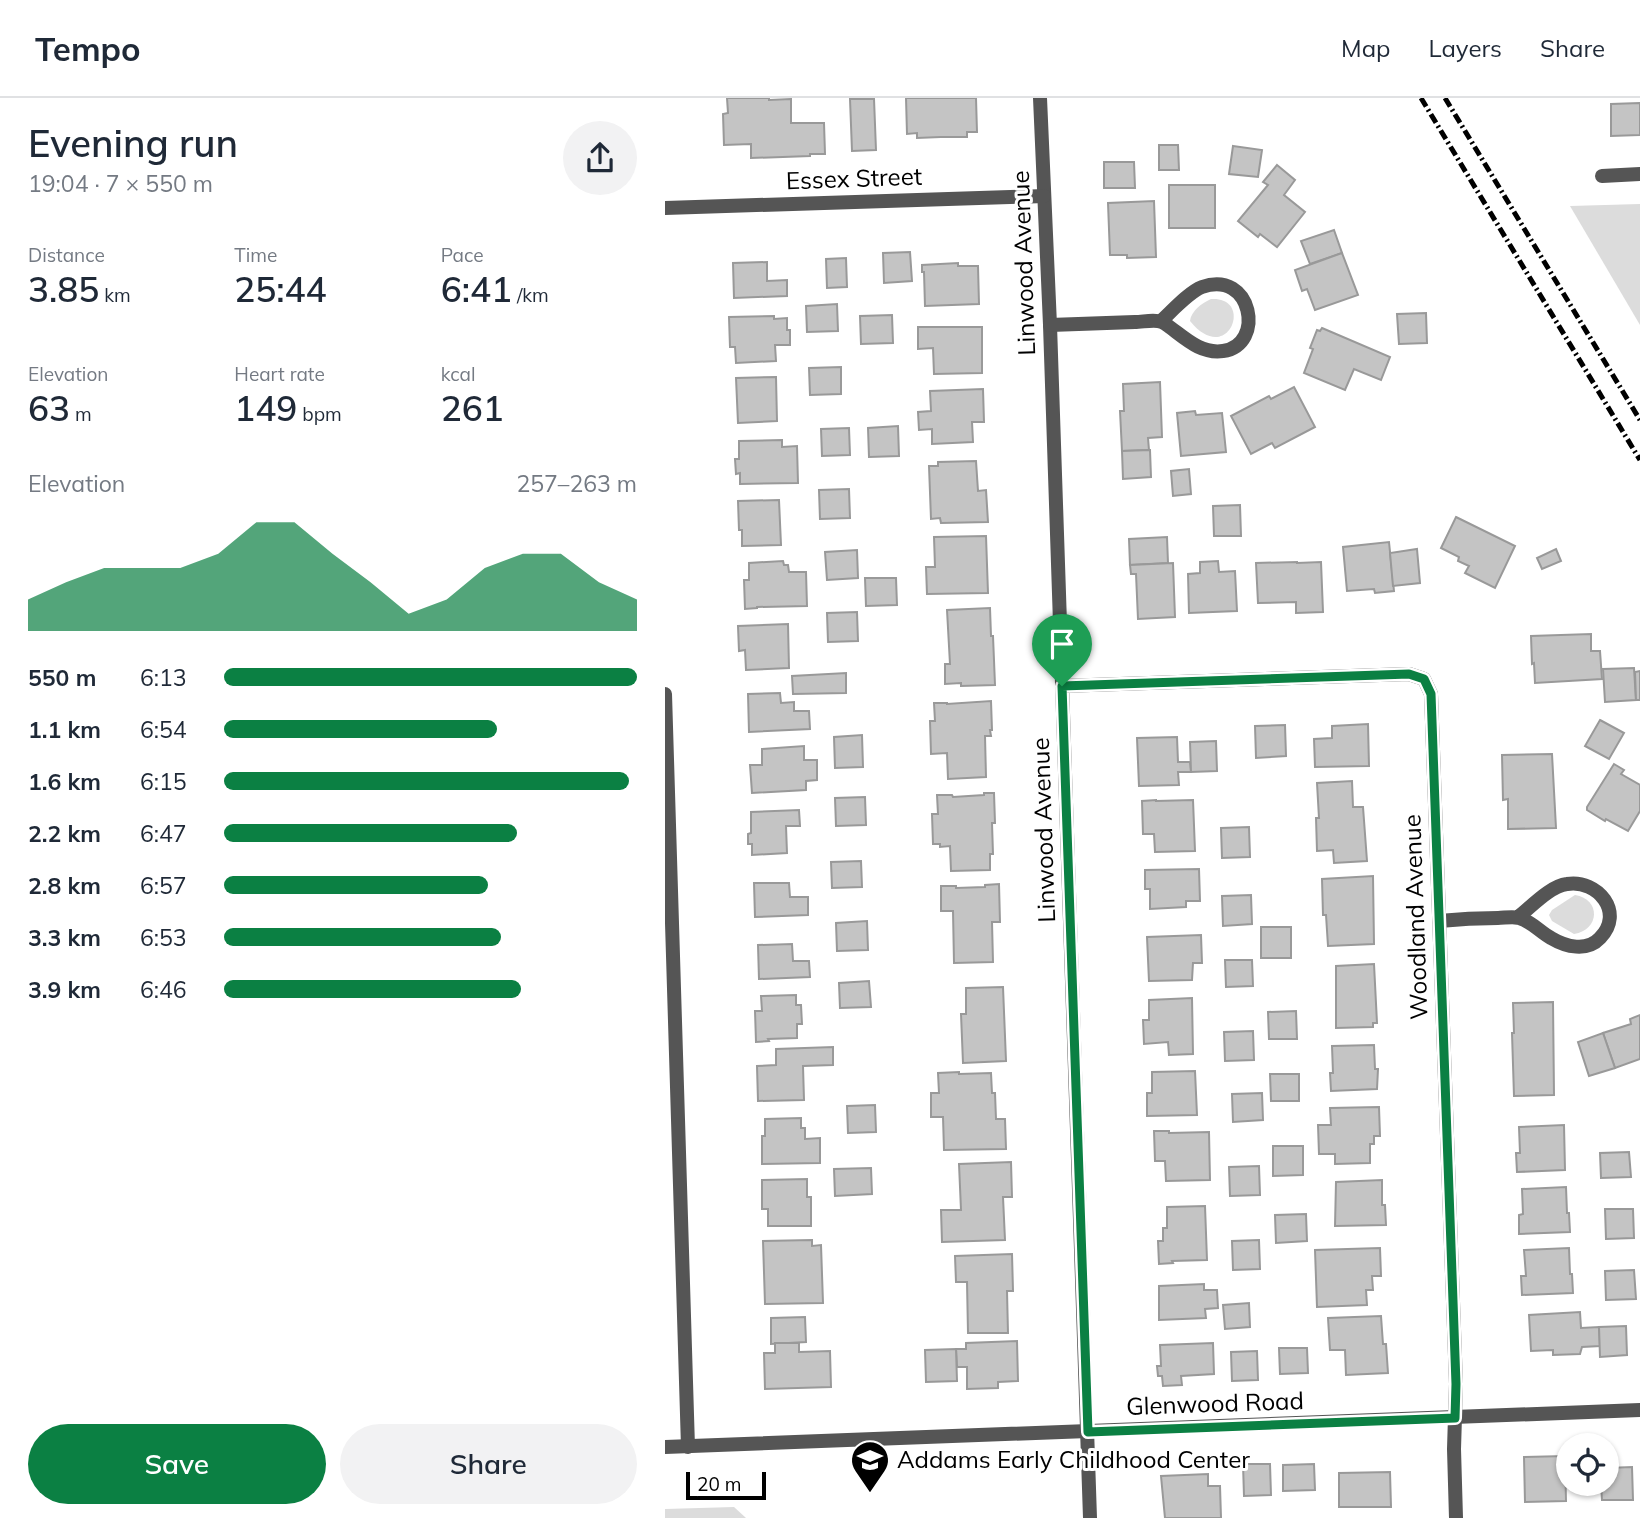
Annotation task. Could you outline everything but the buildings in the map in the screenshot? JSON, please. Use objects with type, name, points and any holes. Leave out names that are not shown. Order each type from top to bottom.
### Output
[{"type":"street","name":"Linwood Avenue","points":[[1040,98],[1090,1518]]},
{"type":"street","points":[[1602,176],[1640,174]]},
{"type":"street","name":"Essex Street","points":[[665,208],[1044,196]]},
{"type":"street","points":[[1050,325],[1161,321],[1203,350],[1227,351],[1243,338],[1247,329],[1248,307],[1242,296],[1232,288],[1213,285],[1197,290],[1161,321]]},
{"type":"street","name":"Woodland Avenue","points":[[1062,686],[1409,674],[1424,679],[1431,694],[1456,1384],[1454,1449],[1457,1518]]},
{"type":"street","points":[[665,694],[688,1447]]},
{"type":"street","points":[[1439,921],[1518,917],[1555,888],[1566,884],[1593,887],[1608,904],[1609,917],[1608,927],[1600,938],[1591,945],[1580,947],[1568,946],[1552,939],[1518,917]]},
{"type":"street","name":"Glenwood Road","points":[[665,1447],[1640,1410]]},
{"type":"shaded area","points":[[1640,204],[1640,325],[1570,206]]},
{"type":"shaded area","points":[[1211,299],[1224,301],[1232,308],[1234,317],[1225,334],[1215,337],[1204,333],[1190,321],[1197,308]]},
{"type":"shaded area","points":[[1575,895],[1589,902],[1594,914],[1589,927],[1574,934],[1552,921],[1549,915],[1552,910]]},
{"type":"shaded area","points":[[734,1507],[746,1518],[665,1518],[665,1509]]},
{"type":"railway","points":[[1421,98],[1640,460]]},
{"type":"railway","points":[[1445,98],[1640,420]]},
{"type":"place","name":"Addams Early Childhood Center","points":[[870,1494]]},
{"type":"route","points":[[1409,674],[1424,679],[1431,694],[1456,1384],[1455,1418],[1088,1432],[1062,686],[1409,674]]}]
